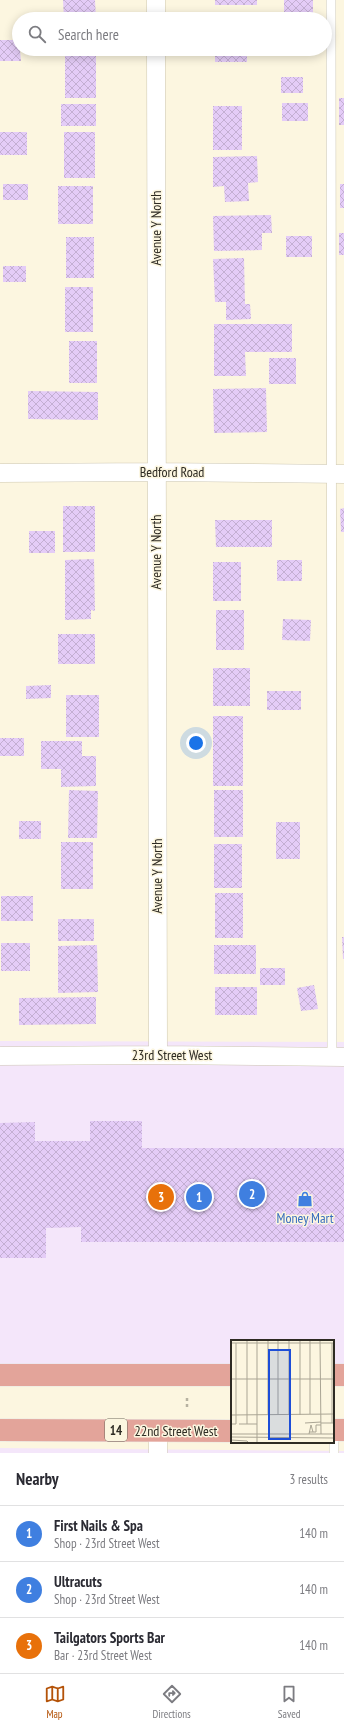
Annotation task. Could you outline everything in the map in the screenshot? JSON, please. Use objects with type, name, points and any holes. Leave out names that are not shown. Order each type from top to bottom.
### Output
[{"type":"main road","points":[[0,1375],[231,1375]]},
{"type":"main road","points":[[334,1375],[344,1376]]},
{"type":"main road","name":"22nd Street West","points":[[0,1430],[231,1431]]},
{"type":"street","points":[[156,0],[156,12]]},
{"type":"street","name":"Avenue Y North","points":[[156,56],[158,1055]]},
{"type":"street","name":"Bedford Road","points":[[0,473],[156,472],[338,474]]},
{"type":"street","name":"23rd Street West","points":[[0,1056],[158,1055],[338,1057]]},
{"type":"street","points":[[158,1430],[158,1453]]},
{"type":"lane","points":[[331,0],[331,12]]},
{"type":"lane","points":[[332,56],[338,474],[338,1057]]},
{"type":"lane","points":[[334,1453],[337,1430]]},
{"type":"path","points":[[187,1375],[187,1432]]},
{"type":"shaded area","points":[[0,1041],[344,1042],[344,1376],[334,1376],[334,1340],[231,1340],[231,1375],[0,1375]]},
{"type":"shaded area","points":[[0,1448],[344,1451],[344,1453],[0,1453]]},
{"type":"building","points":[[63,0],[95,0],[96,12],[64,12]]},
{"type":"building","points":[[215,0],[257,0],[257,5],[215,5]]},
{"type":"building","points":[[284,0],[313,0],[313,12],[284,12]]},
{"type":"building","points":[[0,40],[12,40],[12,56],[21,56],[21,61],[0,61]]},
{"type":"building","points":[[65,56],[96,56],[96,98],[65,98]]},
{"type":"building","points":[[215,56],[247,56],[247,62],[215,62]]},
{"type":"building","points":[[281,77],[303,77],[303,93],[281,93]]},
{"type":"building","points":[[339,98],[344,98],[344,125],[339,125]]},
{"type":"building","points":[[282,103],[308,103],[308,121],[282,121]]},
{"type":"building","points":[[61,104],[96,104],[96,126],[61,126]]},
{"type":"building","points":[[213,106],[242,106],[242,150],[213,150]]},
{"type":"building","points":[[0,132],[27,132],[27,155],[0,155]]},
{"type":"building","points":[[64,132],[95,132],[95,178],[64,178]]},
{"type":"building","points":[[257,156],[258,182],[248,183],[249,201],[225,202],[224,186],[213,187],[213,157]]},
{"type":"building","points":[[3,184],[28,184],[28,200],[3,200]]},
{"type":"building","points":[[340,184],[344,184],[344,208],[340,208]]},
{"type":"building","points":[[58,186],[93,186],[93,224],[58,224]]},
{"type":"building","points":[[271,215],[272,233],[262,233],[262,250],[214,251],[213,216]]},
{"type":"building","points":[[339,233],[344,233],[344,255],[339,255]]},
{"type":"building","points":[[286,236],[312,236],[312,257],[286,257]]},
{"type":"building","points":[[66,237],[94,237],[94,278],[66,278]]},
{"type":"building","points":[[244,258],[245,304],[250,304],[251,319],[226,320],[226,302],[215,302],[213,259]]},
{"type":"building","points":[[3,266],[26,266],[26,282],[3,282]]},
{"type":"building","points":[[65,287],[93,287],[93,332],[65,332]]},
{"type":"building","points":[[214,324],[292,324],[292,352],[245,352],[246,376],[214,376]]},
{"type":"building","points":[[69,341],[97,341],[97,383],[69,383]]},
{"type":"building","points":[[269,358],[296,358],[296,384],[269,384]]},
{"type":"building","points":[[266,388],[267,432],[214,433],[213,389]]},
{"type":"building","points":[[28,391],[98,392],[98,420],[28,419]]},
{"type":"building","points":[[63,506],[95,506],[95,552],[63,552]]},
{"type":"building","points":[[344,508],[344,532],[341,532],[340,509]]},
{"type":"building","points":[[215,520],[272,520],[272,547],[216,547]]},
{"type":"building","points":[[29,531],[55,531],[55,553],[29,553]]},
{"type":"building","points":[[94,559],[95,611],[91,610],[91,619],[65,620],[65,560]]},
{"type":"building","points":[[277,560],[302,560],[302,581],[277,581]]},
{"type":"building","points":[[213,562],[241,562],[241,601],[213,601]]},
{"type":"building","points":[[216,610],[244,610],[244,650],[216,650]]},
{"type":"building","points":[[283,619],[311,620],[310,641],[282,640]]},
{"type":"building","points":[[58,634],[95,634],[95,664],[58,664]]},
{"type":"building","points":[[213,668],[250,668],[250,706],[213,706]]},
{"type":"building","points":[[51,685],[51,698],[26,699],[26,686]]},
{"type":"building","points":[[267,691],[301,691],[301,710],[267,710]]},
{"type":"building","points":[[66,695],[99,695],[99,737],[66,737]]},
{"type":"building","points":[[213,716],[243,716],[243,786],[213,786]]},
{"type":"building","points":[[0,738],[24,738],[24,756],[0,756]]},
{"type":"building","points":[[41,741],[82,741],[82,756],[96,756],[96,786],[61,787],[61,769],[41,769]]},
{"type":"building","points":[[69,790],[98,791],[97,838],[68,838]]},
{"type":"building","points":[[214,790],[243,790],[243,837],[214,837]]},
{"type":"building","points":[[19,821],[41,821],[41,839],[19,839]]},
{"type":"building","points":[[276,822],[300,822],[300,859],[276,859]]},
{"type":"building","points":[[61,842],[93,842],[93,889],[61,889]]},
{"type":"building","points":[[214,844],[242,844],[242,888],[214,888]]},
{"type":"building","points":[[215,893],[243,893],[243,938],[215,938]]},
{"type":"building","points":[[1,896],[33,896],[33,921],[1,921]]},
{"type":"building","points":[[58,919],[94,919],[94,941],[58,941]]},
{"type":"building","points":[[342,937],[344,937],[344,959],[343,959]]},
{"type":"building","points":[[1,943],[30,943],[30,971],[1,971]]},
{"type":"building","points":[[97,945],[98,992],[58,993],[58,946]]},
{"type":"building","points":[[214,945],[256,945],[256,974],[214,974]]},
{"type":"building","points":[[260,968],[285,968],[285,985],[260,985]]},
{"type":"building","points":[[314,985],[318,1009],[301,1011],[297,988]]},
{"type":"building","points":[[215,987],[257,987],[257,1015],[215,1015]]},
{"type":"building","points":[[96,997],[96,1024],[19,1025],[19,998]]},
{"type":"building","points":[[90,1121],[142,1121],[142,1148],[344,1148],[344,1242],[81,1242],[81,1227],[46,1228],[46,1258],[0,1258],[0,1123],[35,1122],[35,1141],[90,1141]]},
{"type":"place","name":"Ultracuts","points":[[252,1194]]},
{"type":"place","name":"Tailgators Sports Bar","points":[[161,1197]]},
{"type":"place","name":"First Nails & Spa","points":[[199,1197]]},
{"type":"place","name":"Money Mart","points":[[305,1199]]}]
